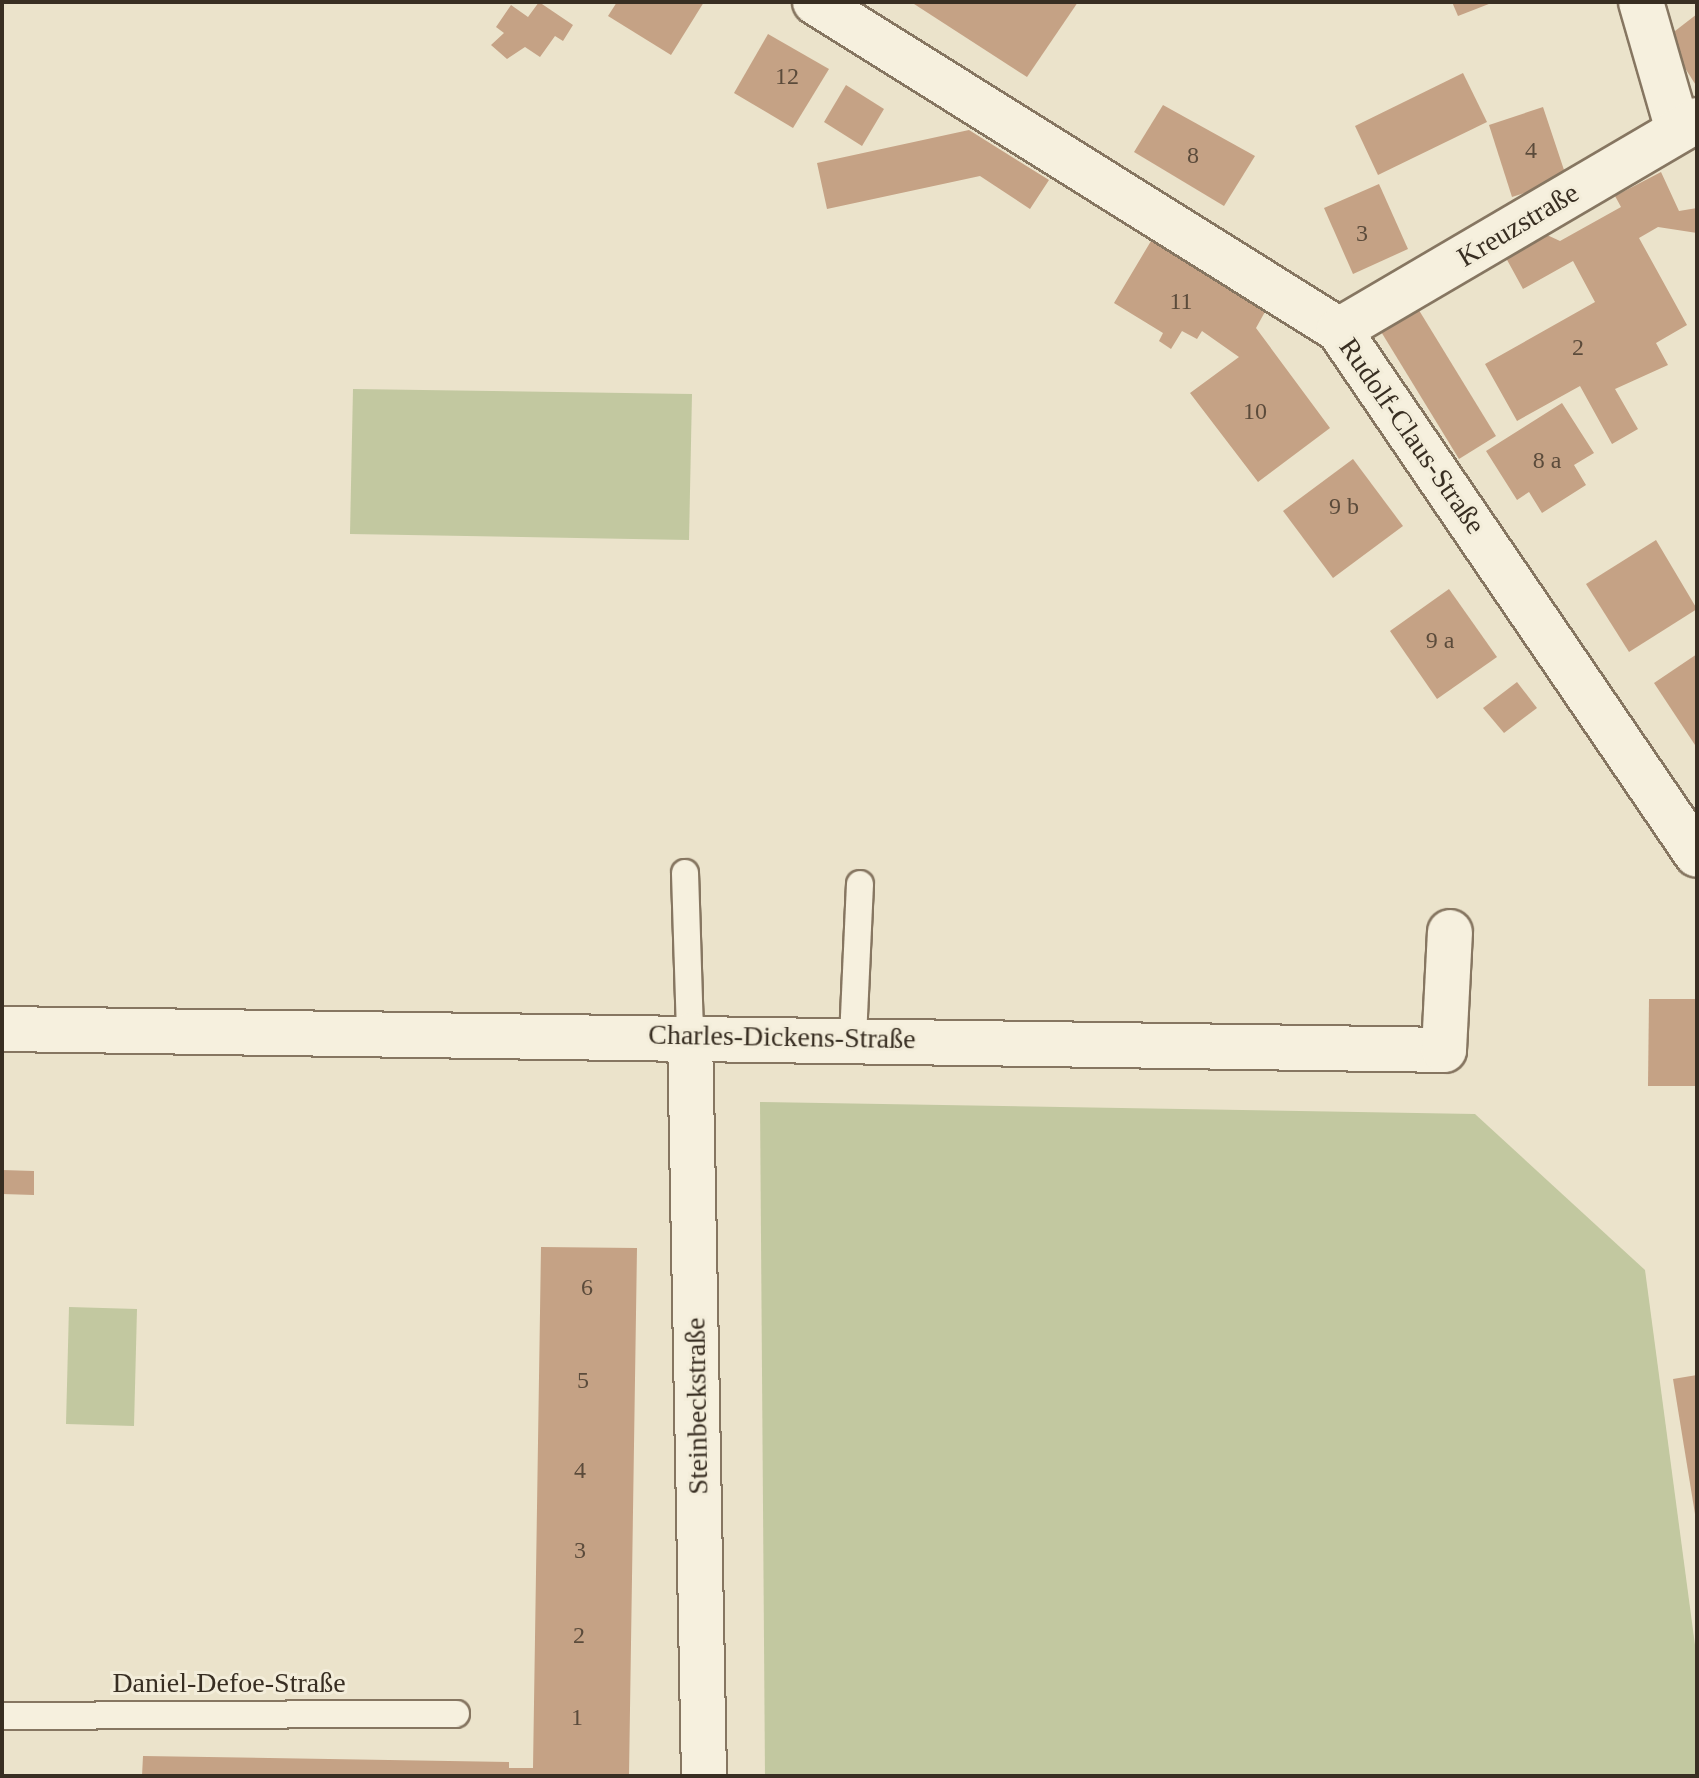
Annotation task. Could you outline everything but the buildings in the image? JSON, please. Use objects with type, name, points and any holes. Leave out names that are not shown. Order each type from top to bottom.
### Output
[{"type":"street","name":"Rudolf-Claus-Straße","points":[[815,2],[1339,330],[1697,855]]},
{"type":"street","points":[[1641,2],[1688,125]]},
{"type":"street","name":"Kreuzstraße","points":[[1339,330],[1688,125]]},
{"type":"street","name":"Charles-Dickens-Straße","points":[[2,1029],[690,1035],[1444,1050],[1450,932]]},
{"type":"street","name":"Steinbeckstraße","points":[[690,1035],[704,1776]]},
{"type":"lane","points":[[685,873],[690,1035]]},
{"type":"lane","points":[[853,1038],[860,884]]},
{"type":"lane","name":"Daniel-Defoe-Straße","points":[[2,1716],[456,1714]]},
{"type":"green space","points":[[353,389],[692,394],[689,540],[350,534]]},
{"type":"green space","points":[[760,1102],[1475,1114],[1645,1270],[1697,1660],[1697,1776],[765,1776]]},
{"type":"green space","points":[[69,1307],[137,1309],[134,1426],[66,1424]]}]
